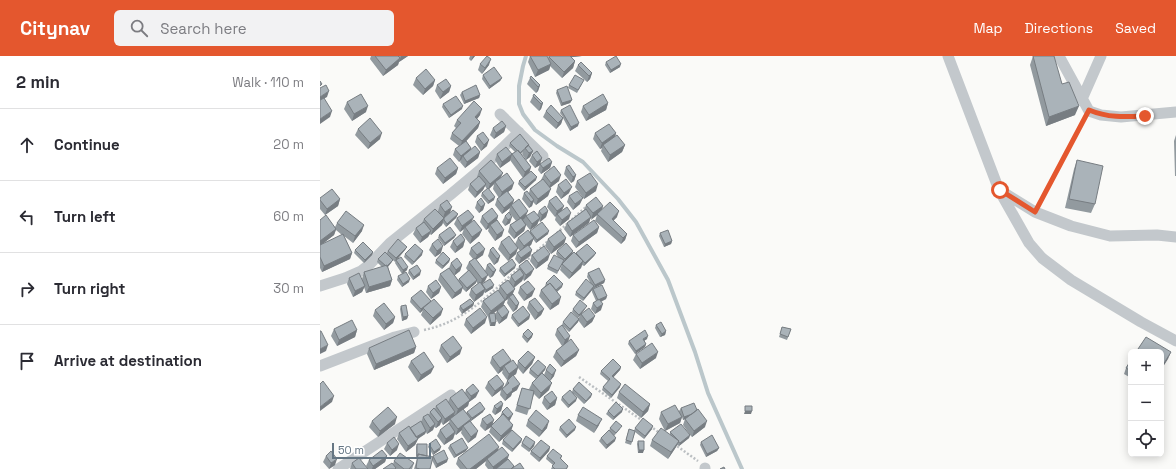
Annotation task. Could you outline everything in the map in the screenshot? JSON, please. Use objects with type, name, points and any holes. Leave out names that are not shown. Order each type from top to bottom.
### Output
[{"type":"street","points":[[948,56],[1000,190],[1029,243],[1042,258],[1077,284],[1176,341]]},
{"type":"street","points":[[1059,56],[1089,110],[1101,115],[1121,117],[1176,112]]},
{"type":"street","points":[[1082,99],[1100,56]]},
{"type":"street","points":[[500,114],[543,156]]},
{"type":"street","points":[[320,286],[361,271],[370,264],[390,243],[481,169],[519,132]]},
{"type":"street","points":[[1000,190],[1035,212],[1071,226],[1110,236],[1157,235],[1176,237]]},
{"type":"street","points":[[320,366],[395,337],[414,332]]},
{"type":"street","points":[[338,469],[451,395]]},
{"type":"path","points":[[1035,212],[1089,110]]},
{"type":"path","points":[[414,332],[435,327],[463,316],[497,288],[590,203]]},
{"type":"path","points":[[579,377],[666,437]]},
{"type":"path","points":[[672,442],[701,464],[705,469]]},
{"type":"building","points":[[375,56],[398,56],[400,58],[386,70]]},
{"type":"building","points":[[487,56],[491,59],[485,68],[480,64]]},
{"type":"building","points":[[530,56],[547,56],[551,64],[538,70]]},
{"type":"building","points":[[549,56],[570,56],[575,61],[564,72]]},
{"type":"building","points":[[616,56],[621,64],[611,70],[606,62]]},
{"type":"building","points":[[1033,56],[1054,56],[1062,84],[1069,82],[1079,106],[1049,117]]},
{"type":"building","points":[[581,62],[592,73],[589,76],[578,65]]},
{"type":"building","points":[[494,67],[502,78],[490,86],[483,75]]},
{"type":"building","points":[[426,69],[435,80],[425,89],[416,78]]},
{"type":"building","points":[[575,75],[584,80],[578,90],[569,85]]},
{"type":"building","points":[[531,76],[540,85],[538,87],[530,78]]},
{"type":"building","points":[[446,79],[451,86],[443,92],[437,85]]},
{"type":"building","points":[[326,85],[329,91],[320,97],[320,88]]},
{"type":"building","points":[[476,85],[480,95],[465,101],[462,92]]},
{"type":"building","points":[[567,86],[572,100],[562,103],[557,90]]},
{"type":"building","points":[[361,94],[368,106],[354,114],[347,102]]},
{"type":"building","points":[[534,94],[543,103],[541,104],[533,96]]},
{"type":"building","points":[[603,94],[608,103],[589,115],[583,106]]},
{"type":"building","points":[[456,96],[463,106],[451,115],[443,104]]},
{"type":"building","points":[[324,98],[332,111],[320,119],[320,100]]},
{"type":"building","points":[[474,101],[482,109],[475,117],[480,122],[462,141],[452,133],[461,123],[457,120]]},
{"type":"building","points":[[551,105],[563,118],[558,123],[546,111]]},
{"type":"building","points":[[570,105],[579,123],[571,127],[561,110]]},
{"type":"building","points":[[370,118],[382,133],[370,143],[358,129]]},
{"type":"building","points":[[502,121],[506,126],[496,133],[493,128]]},
{"type":"building","points":[[609,124],[616,133],[602,143],[595,133]]},
{"type":"building","points":[[483,132],[489,140],[484,145],[477,136]]},
{"type":"building","points":[[520,134],[529,145],[520,153],[510,143]]},
{"type":"building","points":[[617,135],[625,145],[610,155],[603,145]]},
{"type":"building","points":[[466,141],[471,148],[461,156],[455,149]]},
{"type":"building","points":[[528,145],[533,151],[529,153],[525,148]]},
{"type":"building","points":[[475,146],[480,152],[467,162],[463,156]]},
{"type":"building","points":[[506,147],[512,154],[502,162],[497,154]]},
{"type":"building","points":[[518,150],[531,167],[525,172],[512,154]]},
{"type":"building","points":[[537,151],[542,158],[537,162],[532,155]]},
{"type":"building","points":[[450,158],[458,168],[445,178],[437,168]]},
{"type":"building","points":[[549,158],[552,162],[543,168],[540,164]]},
{"type":"building","points":[[491,160],[503,173],[490,184],[479,171]]},
{"type":"building","points":[[1077,160],[1103,166],[1095,204],[1069,199]]},
{"type":"building","points":[[569,165],[576,175],[573,177],[566,167]]},
{"type":"building","points":[[554,166],[561,175],[551,183],[544,174]]},
{"type":"building","points":[[531,171],[537,177],[525,187],[519,181]]},
{"type":"building","points":[[507,173],[514,183],[502,192],[495,182]]},
{"type":"building","points":[[590,173],[598,184],[586,193],[577,181]]},
{"type":"building","points":[[479,176],[486,184],[477,192],[470,184]]},
{"type":"building","points":[[543,179],[551,189],[538,199],[530,189]]},
{"type":"building","points":[[566,179],[572,187],[564,193],[558,185]]},
{"type":"building","points":[[488,188],[495,197],[489,201],[482,193]]},
{"type":"building","points":[[332,189],[340,199],[327,209],[320,198]]},
{"type":"building","points":[[507,191],[514,200],[504,208],[497,199]]},
{"type":"building","points":[[527,191],[534,200],[531,202],[524,193]]},
{"type":"building","points":[[577,191],[583,198],[575,204],[569,196]]},
{"type":"building","points":[[556,196],[564,206],[557,211],[549,201]]},
{"type":"building","points":[[596,197],[603,206],[593,213],[586,205]]},
{"type":"building","points":[[481,198],[485,204],[481,207],[477,202]]},
{"type":"building","points":[[519,199],[528,211],[520,218],[511,205]]},
{"type":"building","points":[[447,200],[452,207],[445,212],[440,205]]},
{"type":"building","points":[[610,202],[619,211],[612,219],[627,234],[623,238],[597,214]]},
{"type":"building","points":[[545,206],[548,211],[542,215],[539,211]]},
{"type":"building","points":[[567,207],[571,213],[562,220],[557,214]]},
{"type":"building","points":[[492,208],[498,216],[488,224],[482,216]]},
{"type":"building","points":[[435,209],[444,218],[433,229],[424,219]]},
{"type":"building","points":[[586,209],[591,217],[572,231],[567,223]]},
{"type":"building","points":[[453,210],[458,214],[447,224],[444,218]]},
{"type":"building","points":[[468,210],[474,217],[462,226],[457,218]]},
{"type":"building","points":[[346,211],[364,225],[355,236],[337,223]]},
{"type":"building","points":[[534,211],[540,218],[532,224],[526,216]]},
{"type":"building","points":[[509,212],[512,217],[508,220],[505,216]]},
{"type":"building","points":[[326,215],[336,229],[320,241],[320,220]]},
{"type":"building","points":[[521,218],[526,225],[516,233],[510,225]]},
{"type":"building","points":[[474,220],[482,230],[472,237],[465,227]]},
{"type":"building","points":[[497,220],[504,230],[497,235],[490,225]]},
{"type":"building","points":[[594,220],[599,227],[579,242],[573,235]]},
{"type":"building","points":[[424,222],[431,231],[422,237],[416,228]]},
{"type":"building","points":[[542,222],[549,231],[537,240],[530,231]]},
{"type":"building","points":[[450,227],[456,235],[445,243],[439,235]]},
{"type":"building","points":[[528,230],[534,238],[524,246],[518,238]]},
{"type":"building","points":[[560,230],[566,238],[554,247],[548,239]]},
{"type":"building","points":[[668,230],[672,241],[665,244],[660,233]]},
{"type":"building","points":[[343,234],[352,253],[324,266],[320,257],[320,245]]},
{"type":"building","points":[[461,234],[465,240],[457,247],[453,241]]},
{"type":"building","points":[[509,236],[518,248],[510,255],[501,242]]},
{"type":"building","points":[[398,239],[407,247],[396,258],[388,251]]},
{"type":"building","points":[[438,239],[443,246],[437,251],[432,244]]},
{"type":"building","points":[[363,242],[373,252],[365,260],[355,250]]},
{"type":"building","points":[[479,242],[485,249],[477,255],[471,248]]},
{"type":"building","points":[[566,243],[573,251],[565,259],[557,251]]},
{"type":"building","points":[[415,244],[423,251],[414,262],[405,254]]},
{"type":"building","points":[[587,244],[596,253],[585,263],[576,253]]},
{"type":"building","points":[[528,245],[532,250],[521,258],[517,253]]},
{"type":"building","points":[[544,246],[550,254],[538,263],[532,255]]},
{"type":"building","points":[[493,247],[500,256],[497,259],[490,250]]},
{"type":"building","points":[[385,252],[393,260],[387,266],[378,259]]},
{"type":"building","points":[[443,252],[450,259],[443,266],[436,260]]},
{"type":"building","points":[[574,252],[583,261],[572,273],[562,264]]},
{"type":"building","points":[[554,255],[564,260],[558,271],[548,266]]},
{"type":"building","points":[[401,257],[408,267],[403,270],[396,260]]},
{"type":"building","points":[[457,258],[462,265],[456,270],[451,263]]},
{"type":"building","points":[[475,258],[488,275],[482,279],[469,262]]},
{"type":"building","points":[[512,259],[516,265],[505,274],[500,268]]},
{"type":"building","points":[[527,260],[534,269],[526,275],[519,266]]},
{"type":"building","points":[[490,263],[496,270],[493,272],[487,265]]},
{"type":"building","points":[[387,265],[392,280],[369,287],[364,272]]},
{"type":"building","points":[[417,265],[421,271],[414,277],[409,270]]},
{"type":"building","points":[[449,268],[463,287],[455,293],[440,274]]},
{"type":"building","points":[[599,268],[605,280],[595,285],[588,273]]},
{"type":"building","points":[[520,269],[524,275],[515,282],[511,276]]},
{"type":"building","points":[[469,270],[477,280],[467,288],[459,279]]},
{"type":"building","points":[[406,272],[410,279],[403,284],[398,276]]},
{"type":"building","points":[[359,273],[365,286],[355,291],[349,278]]},
{"type":"building","points":[[554,275],[563,284],[556,290],[550,283],[548,285],[546,283]]},
{"type":"building","points":[[490,279],[494,285],[486,290],[482,284]]},
{"type":"building","points":[[586,279],[594,286],[584,298],[576,292]]},
{"type":"building","points":[[436,280],[441,287],[433,293],[428,286]]},
{"type":"building","points":[[508,280],[515,289],[507,295],[500,286]]},
{"type":"building","points":[[528,281],[535,289],[527,295],[520,287]]},
{"type":"building","points":[[480,282],[485,289],[476,295],[471,289]]},
{"type":"building","points":[[550,283],[561,297],[552,304],[541,290]]},
{"type":"building","points":[[602,285],[607,296],[598,300],[593,289]]},
{"type":"building","points":[[421,290],[431,301],[421,309],[411,298]]},
{"type":"building","points":[[498,290],[505,300],[491,311],[483,301]]},
{"type":"building","points":[[513,294],[519,303],[516,306],[509,297]]},
{"type":"building","points":[[535,298],[544,309],[538,313],[529,302]]},
{"type":"building","points":[[434,299],[443,309],[433,318],[423,308]]},
{"type":"building","points":[[470,299],[474,303],[463,310],[460,306]]},
{"type":"building","points":[[599,299],[603,304],[597,308],[593,303]]},
{"type":"building","points":[[580,300],[587,306],[579,315],[573,309]]},
{"type":"building","points":[[384,303],[395,317],[386,324],[375,310]]},
{"type":"building","points":[[406,305],[408,316],[403,317],[401,306]]},
{"type":"building","points":[[504,305],[509,312],[502,318],[497,311]]},
{"type":"building","points":[[523,306],[530,315],[519,324],[512,315]]},
{"type":"building","points":[[480,308],[487,317],[473,328],[466,319]]},
{"type":"building","points":[[589,308],[595,316],[587,322],[581,314]]},
{"type":"building","points":[[571,312],[579,319],[570,329],[563,322]]},
{"type":"building","points":[[495,313],[496,322],[491,323],[489,314]]},
{"type":"building","points":[[352,320],[357,330],[339,340],[334,329]]},
{"type":"building","points":[[661,322],[666,331],[662,334],[656,325]]},
{"type":"building","points":[[562,325],[570,336],[565,340],[557,329]]},
{"type":"building","points":[[782,327],[791,329],[788,337],[780,334]]},
{"type":"building","points":[[528,329],[533,334],[528,339],[523,334]]},
{"type":"building","points":[[409,330],[416,347],[376,364],[369,348]]},
{"type":"building","points":[[645,330],[648,336],[643,339],[646,344],[636,351],[629,341]]},
{"type":"building","points":[[320,331],[328,345],[320,349]]},
{"type":"building","points":[[453,336],[462,348],[450,357],[441,345]]},
{"type":"building","points":[[1146,337],[1171,352],[1164,363],[1164,349],[1138,349]]},
{"type":"building","points":[[571,339],[579,350],[564,361],[556,351]]},
{"type":"building","points":[[652,343],[658,352],[642,363],[636,354]]},
{"type":"building","points":[[503,349],[511,360],[500,368],[492,357]]},
{"type":"building","points":[[528,351],[535,357],[525,368],[518,361]]},
{"type":"building","points":[[424,352],[434,367],[421,375],[411,361]]},
{"type":"building","points":[[613,359],[621,367],[612,376],[621,384],[612,395],[603,387],[610,379],[601,371]]},
{"type":"building","points":[[513,360],[518,367],[509,374],[504,366]]},
{"type":"building","points":[[538,360],[546,367],[538,376],[530,369]]},
{"type":"building","points":[[550,364],[556,370],[552,375],[546,370]]},
{"type":"building","points":[[542,373],[552,383],[541,393],[532,383]]},
{"type":"building","points":[[497,375],[504,384],[495,391],[488,382]]},
{"type":"building","points":[[513,375],[520,384],[512,389],[513,390],[507,395],[502,389],[509,383],[507,381]]},
{"type":"building","points":[[323,381],[334,396],[320,407],[320,384]]},
{"type":"building","points":[[579,382],[592,394],[586,401],[573,389]]},
{"type":"building","points":[[473,384],[479,391],[471,396],[466,390]]},
{"type":"building","points":[[625,384],[650,404],[643,412],[619,392]]},
{"type":"building","points":[[522,388],[534,391],[530,409],[517,405]]},
{"type":"building","points":[[462,389],[470,400],[458,409],[450,398]]},
{"type":"building","points":[[570,390],[577,398],[569,405],[562,397]]},
{"type":"building","points":[[552,391],[557,398],[550,404],[544,397]]},
{"type":"building","points":[[446,399],[455,412],[445,419],[436,406]]},
{"type":"building","points":[[501,401],[503,404],[497,409],[494,406]]},
{"type":"building","points":[[480,402],[485,409],[472,418],[467,412]]},
{"type":"building","points":[[616,402],[623,409],[614,417],[608,411]]},
{"type":"building","points":[[694,403],[697,410],[684,417],[681,408]]},
{"type":"building","points":[[675,405],[682,417],[668,424],[661,412]]},
{"type":"building","points":[[745,406],[752,406],[752,411],[745,411]]},
{"type":"building","points":[[388,407],[397,417],[380,431],[372,421]]},
{"type":"building","points":[[507,407],[513,414],[508,418],[502,412]]},
{"type":"building","points":[[583,407],[602,419],[597,426],[578,415]]},
{"type":"building","points":[[434,408],[442,418],[438,422],[430,412]]},
{"type":"building","points":[[463,409],[471,419],[458,429],[450,419]]},
{"type":"building","points":[[698,409],[707,421],[694,431],[685,419]]},
{"type":"building","points":[[536,410],[549,421],[542,431],[528,420]]},
{"type":"building","points":[[428,414],[435,424],[430,428],[423,417]]},
{"type":"building","points":[[490,414],[494,420],[487,425],[482,419]]},
{"type":"building","points":[[503,414],[513,425],[501,436],[491,426]]},
{"type":"building","points":[[643,418],[653,426],[645,436],[635,428]]},
{"type":"building","points":[[569,419],[576,427],[567,435],[560,427]]},
{"type":"building","points":[[421,421],[426,431],[416,437],[410,428]]},
{"type":"building","points":[[470,421],[478,431],[471,437],[463,426]]},
{"type":"building","points":[[616,421],[622,426],[616,433],[610,428]]},
{"type":"building","points":[[449,423],[455,432],[446,439],[440,430]]},
{"type":"building","points":[[681,424],[690,435],[680,443],[670,432]]},
{"type":"building","points":[[409,426],[418,439],[408,446],[399,433]]},
{"type":"building","points":[[661,428],[679,441],[671,452],[652,440]]},
{"type":"building","points":[[629,429],[635,431],[632,442],[626,440]]},
{"type":"building","points":[[512,430],[522,439],[513,449],[503,440]]},
{"type":"building","points":[[609,430],[616,438],[607,445],[601,438]]},
{"type":"building","points":[[489,434],[499,447],[470,469],[467,469],[458,458]]},
{"type":"building","points":[[712,435],[719,448],[707,454],[701,442]]},
{"type":"building","points":[[526,436],[535,442],[530,449],[522,443]]},
{"type":"building","points":[[394,437],[399,444],[392,450],[387,443]]},
{"type":"building","points":[[462,438],[468,448],[456,455],[450,445]]},
{"type":"building","points":[[436,439],[441,447],[434,452],[429,444]]},
{"type":"building","points":[[541,440],[550,447],[540,458],[531,451]]},
{"type":"building","points":[[638,441],[644,441],[644,450],[639,450]]},
{"type":"building","points":[[417,444],[427,444],[427,456],[418,454],[417,456]]},
{"type":"building","points":[[502,447],[509,455],[493,467],[487,459]]},
{"type":"building","points":[[553,449],[562,456],[560,458],[568,466],[566,469],[555,469],[552,466],[555,463],[547,456]]},
{"type":"building","points":[[382,450],[387,456],[373,466],[369,460]]},
{"type":"building","points":[[444,450],[448,459],[437,464],[433,456]]},
{"type":"building","points":[[331,451],[337,459],[331,463],[326,456]]},
{"type":"building","points":[[400,453],[414,463],[409,469],[404,469],[394,461]]},
{"type":"building","points":[[418,454],[433,457],[430,469],[416,468]]},
{"type":"building","points":[[359,458],[368,469],[356,469],[352,463]]},
{"type":"building","points":[[508,459],[514,466],[511,469],[496,469]]},
{"type":"building","points":[[392,463],[396,468],[395,469],[383,469]]},
{"type":"building","points":[[520,463],[524,469],[511,469]]},
{"type":"waterway","points":[[526,56],[519,86],[519,104],[523,114],[535,130],[583,162],[618,199],[636,222],[668,280],[695,352],[708,393],[742,469]]},
{"type":"route","points":[[1000,190],[1035,212],[1089,110],[1101,115],[1121,117],[1145,116]]}]
